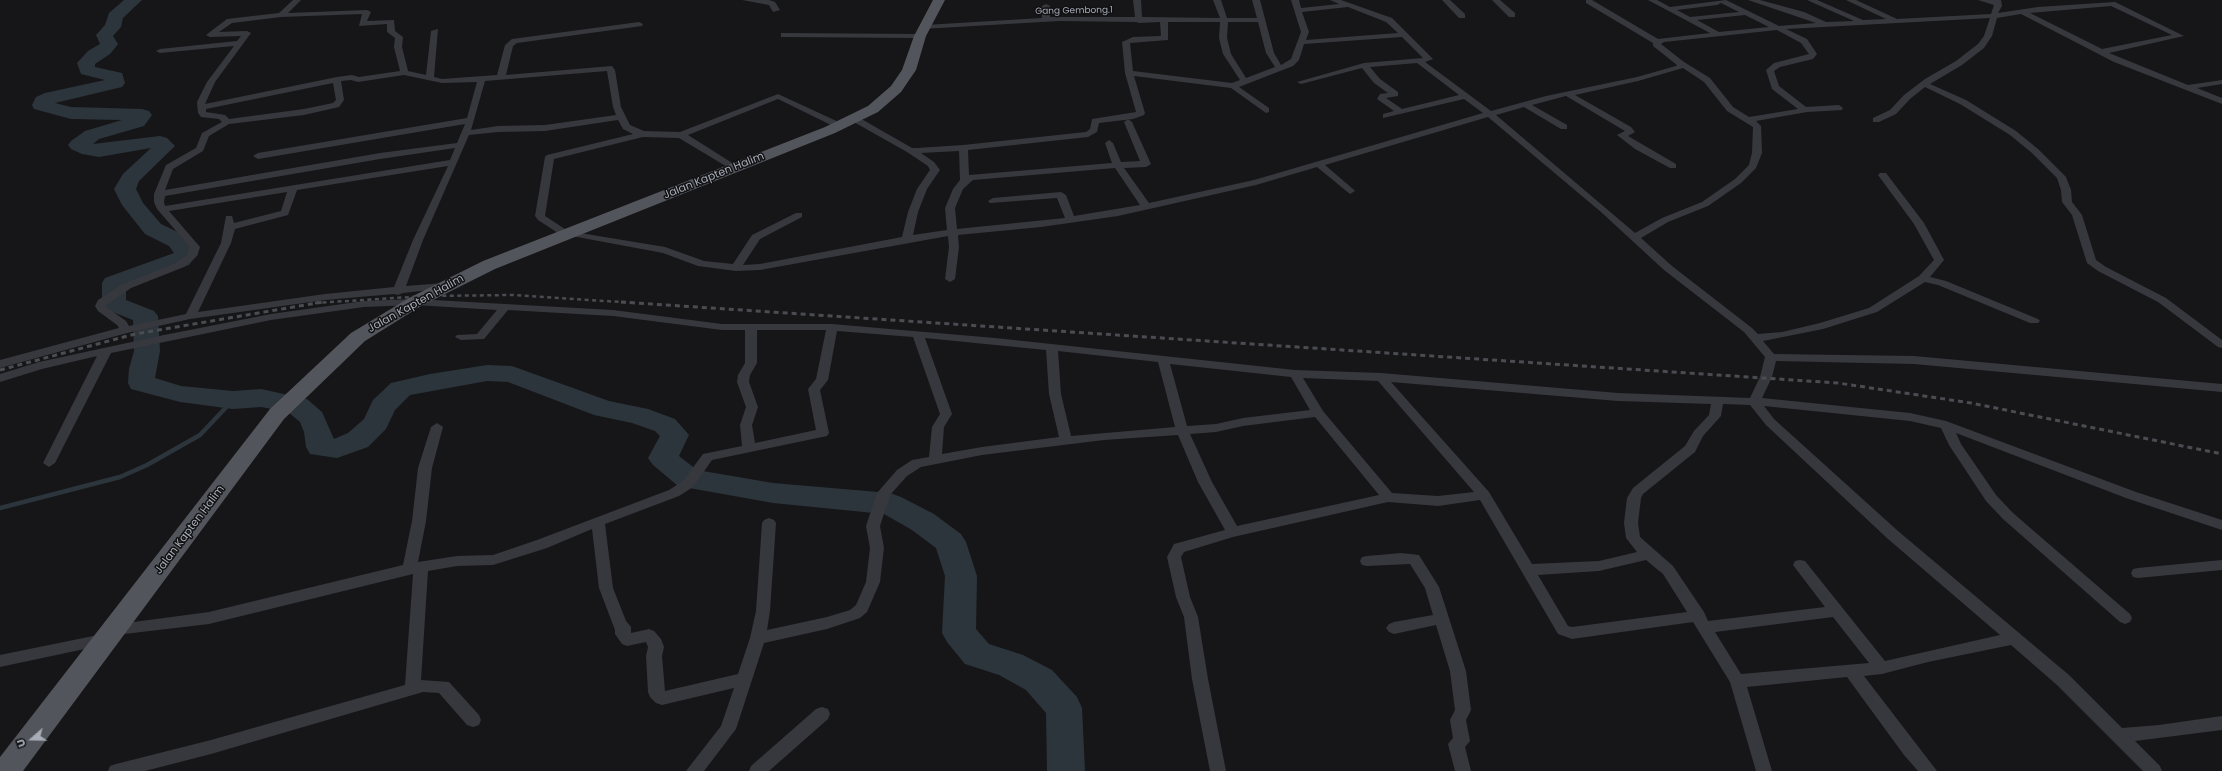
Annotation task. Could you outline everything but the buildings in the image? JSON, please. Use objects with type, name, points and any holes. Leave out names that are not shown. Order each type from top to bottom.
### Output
[{"type":"main road","name":"Jalan Kapten Halim","points":[[6,771],[112,634],[277,414],[299,391],[358,337],[414,302],[489,265],[840,126],[873,109],[896,89],[909,70],[922,32],[939,0]]},
{"type":"street","points":[[282,15],[297,0]]},
{"type":"street","points":[[746,0],[763,0],[772,4],[776,10]]},
{"type":"street","points":[[1137,0],[1139,21]]},
{"type":"street","points":[[1217,0],[1224,20],[1223,38],[1227,54],[1245,82]]},
{"type":"street","points":[[1256,0],[1260,20],[1270,53],[1279,68]]},
{"type":"street","points":[[1129,72],[1233,86],[1279,68],[1295,60],[1303,42],[1305,32],[1295,0]]},
{"type":"street","points":[[1301,82],[1364,65],[1419,62],[1429,60],[1384,16],[1334,0]]},
{"type":"street","points":[[1446,0],[1462,16]]},
{"type":"street","points":[[1496,0],[1512,15]]},
{"type":"street","points":[[1652,0],[1716,33]]},
{"type":"street","points":[[1752,0],[1801,14],[1826,25]]},
{"type":"street","points":[[1850,0],[1895,20]]},
{"type":"street","points":[[1876,120],[1893,112],[1907,97],[1924,84],[1959,63],[1981,46],[1988,36],[1995,8],[1998,6],[1996,2],[1982,0]]},
{"type":"street","points":[[1589,1],[1657,42],[1656,44],[1681,64],[1707,80],[1726,105],[1749,120],[1759,130],[1758,153],[1753,166],[1738,181],[1706,204],[1665,220],[1633,238]]},
{"type":"street","points":[[1817,1],[1863,22]]},
{"type":"street","points":[[1668,8],[1719,2],[1804,41],[1813,54],[1810,57],[1777,65],[1770,70],[1775,87],[1804,110]]},
{"type":"street","points":[[1657,42],[1716,33],[1895,20],[1994,16],[2112,4],[2180,36],[2100,52]]},
{"type":"street","points":[[1046,6],[1046,20]]},
{"type":"street","points":[[1298,10],[1349,6]]},
{"type":"street","points":[[227,122],[222,117],[204,115],[201,106],[211,82],[246,33],[210,35],[230,21],[282,15],[367,12],[362,24],[391,22],[391,32],[399,37],[398,47],[404,74]]},
{"type":"street","points":[[2023,12],[2100,52],[2222,101]]},
{"type":"street","points":[[1689,19],[1742,14]]},
{"type":"street","name":"Gang Gembong.1","points":[[784,35],[922,32],[1046,20],[1260,20]]},
{"type":"street","points":[[910,150],[963,148],[1084,134],[1094,130],[1095,121],[1139,115],[1141,113],[1129,72],[1126,42],[1133,39],[1165,38],[1164,21]]},
{"type":"street","points":[[501,77],[509,45],[515,41],[531,37],[639,24]]},
{"type":"street","points":[[430,79],[435,30]]},
{"type":"street","points":[[1303,42],[1364,39],[1403,35]]},
{"type":"street","points":[[160,51],[240,43]]},
{"type":"street","points":[[1419,62],[1489,114],[1604,210],[1633,238],[1668,268],[1748,330],[1771,357]]},
{"type":"street","points":[[643,134],[550,157],[540,216],[541,218],[570,234],[665,250],[702,264],[736,268],[760,267],[952,232],[1071,220],[1146,206],[1256,182],[1318,163],[1368,151],[1525,104],[1638,79],[1679,68],[1681,64]]},
{"type":"street","points":[[1364,65],[1377,81],[1395,94],[1384,96],[1381,99],[1400,112]]},
{"type":"street","points":[[201,106],[352,77],[358,80],[404,74],[442,81],[609,68],[611,70],[620,117],[626,127],[643,134],[681,135],[778,96],[840,126]]},
{"type":"street","points":[[125,330],[122,323],[100,306],[102,302],[127,286],[180,264],[192,256],[195,247],[162,209],[159,202],[160,186],[168,167],[200,149],[204,135],[227,122],[304,112],[336,105],[340,100],[337,79]]},
{"type":"street","points":[[398,292],[420,235],[454,162],[471,120],[482,79]]},
{"type":"street","points":[[2189,87],[2222,82]]},
{"type":"street","points":[[1924,84],[1963,102],[2013,133],[2035,150],[2061,177],[2066,190],[2067,202],[2078,216],[2091,261],[2102,269],[2162,300],[2222,345]]},
{"type":"street","points":[[1233,86],[1266,110]]},
{"type":"street","points":[[1568,94],[1628,129],[1631,132],[1620,135],[1673,166]]},
{"type":"street","points":[[1386,116],[1464,96]]},
{"type":"street","points":[[1525,104],[1564,127]]},
{"type":"street","points":[[1749,120],[1800,113],[1804,110],[1839,108]]},
{"type":"street","points":[[465,133],[498,129],[545,128],[620,117]]},
{"type":"street","points":[[855,119],[910,150],[931,164],[935,170],[922,189],[913,212],[908,240]]},
{"type":"street","points":[[258,156],[471,120]]},
{"type":"street","points":[[964,180],[979,177],[1146,164],[1128,122]]},
{"type":"street","points":[[681,135],[734,168]]},
{"type":"street","points":[[1109,143],[1118,165],[1146,206]]},
{"type":"street","points":[[159,194],[380,156],[460,144]]},
{"type":"street","points":[[950,279],[954,246],[950,221],[952,200],[964,180],[963,148]]},
{"type":"street","points":[[162,209],[454,162]]},
{"type":"street","points":[[1318,163],[1350,191]]},
{"type":"street","points":[[1756,338],[1782,335],[1823,326],[1873,310],[1923,278],[1939,260],[1931,242],[1919,223],[1883,174]]},
{"type":"street","points":[[190,316],[226,243],[229,223],[285,213],[293,188]]},
{"type":"street","points":[[993,201],[1061,195],[1071,220]]},
{"type":"street","points":[[736,268],[756,237],[799,215]]},
{"type":"street","points":[[1923,278],[1942,283],[2034,321]]},
{"type":"street","points":[[0,364],[139,326],[190,316],[318,298],[398,292],[445,286]]},
{"type":"street","points":[[0,378],[39,366],[164,338],[320,310],[364,304],[414,302],[613,313],[705,325],[832,328],[918,334],[1052,347],[1295,374],[1381,377],[1618,397],[1754,402],[1910,418],[1946,426],[2131,495],[2222,525]]},
{"type":"street","points":[[461,337],[480,337],[504,308]]},
{"type":"street","points":[[749,447],[746,426],[752,407],[743,382],[744,376],[751,363],[751,327]]},
{"type":"street","points":[[0,660],[112,634],[209,618],[415,568],[457,561],[493,560],[542,544],[598,521],[674,493],[688,484],[708,457],[749,447],[823,433],[814,389],[822,380],[832,328]]},
{"type":"street","points":[[918,334],[946,414],[938,427],[935,459]]},
{"type":"street","points":[[1052,347],[1055,394],[1066,442]]},
{"type":"street","points":[[49,463],[106,351]]},
{"type":"street","points":[[1771,357],[1914,360],[2222,388]]},
{"type":"street","points":[[1754,402],[1766,377],[1771,357]]},
{"type":"street","points":[[1163,359],[1182,429],[1205,482],[1233,532]]},
{"type":"street","points":[[1295,374],[1318,414],[1388,497]]},
{"type":"street","points":[[1381,377],[1484,495],[1558,624],[1563,630],[1572,633],[1836,611]]},
{"type":"street","points":[[1718,400],[1715,416],[1698,434],[1690,449],[1638,491],[1634,498],[1631,523],[1633,538],[1668,570],[1702,622],[1737,681],[1764,771]]},
{"type":"street","points":[[1754,402],[1770,422],[1893,535],[2064,680],[2154,771]]},
{"type":"street","points":[[758,638],[827,623],[855,614],[862,608],[874,582],[877,548],[873,526],[884,492],[902,473],[917,464],[935,459],[1066,442],[1182,429],[1216,428],[1243,422],[1318,414]]},
{"type":"street","points":[[1946,426],[1955,445],[1991,498],[2008,516],[2125,618]]},
{"type":"street","points":[[413,688],[415,568],[419,521],[425,468],[437,427]]},
{"type":"street","points":[[1218,771],[1200,679],[1191,617],[1183,597],[1174,557],[1179,548],[1233,532],[1388,497],[1438,501],[1484,495]]},
{"type":"street","points":[[598,521],[606,588],[620,625],[623,627],[623,634],[627,640],[649,635],[653,639],[656,647],[654,656],[656,692],[662,698],[745,679]]},
{"type":"street","points":[[694,771],[728,729],[758,638],[763,611],[769,523]]},
{"type":"street","points":[[1528,570],[1599,566],[1649,554]]},
{"type":"street","points":[[1367,561],[1401,558],[1414,559],[1432,587],[1440,619],[1458,670],[1462,710],[1458,720],[1462,741],[1456,744],[1463,771]]},
{"type":"street","points":[[1800,565],[1882,668]]},
{"type":"street","points":[[2138,573],[2222,565]]},
{"type":"street","points":[[1394,628],[1440,619]]},
{"type":"street","points":[[1737,681],[1882,668],[1928,656],[2015,638]]},
{"type":"street","points":[[1851,671],[1910,750],[1929,771]]},
{"type":"street","points":[[116,771],[211,747],[423,686],[442,687],[473,720]]},
{"type":"street","points":[[757,771],[822,714]]},
{"type":"street","points":[[2120,735],[2159,732],[2222,723]]},
{"type":"waterway","points":[[134,0],[115,16],[113,27],[104,35],[109,44],[104,50],[94,55],[86,63],[87,70],[116,77],[116,83],[52,97],[43,101],[41,105],[71,113],[142,115],[137,122],[92,135],[78,145],[89,150],[99,151],[148,142],[160,142],[165,146],[130,178],[125,189],[133,205],[153,229],[178,241],[186,254],[181,260],[114,283],[114,304],[145,316],[147,351],[142,369],[141,383],[180,394],[233,400],[261,398],[297,405],[312,418],[318,432],[320,447],[337,449],[358,440],[376,423],[383,406],[401,389],[430,382],[487,373],[512,374],[604,409],[638,415],[665,425],[675,435],[663,458],[688,479],[773,493],[890,504],[923,522],[950,542],[961,576],[959,633],[977,654],[1011,665],[1039,680],[1064,708],[1066,771]]},
{"type":"waterway","points":[[0,508],[120,477],[147,465],[200,435],[233,400]]},
{"type":"railway","points":[[318,303],[427,296],[513,295],[636,303]]},
{"type":"railway","points":[[318,303],[323,302]]},
{"type":"railway","points":[[621,302],[1838,383],[1971,403],[2222,454]]},
{"type":"railway","points":[[0,370],[135,334],[318,303]]}]
